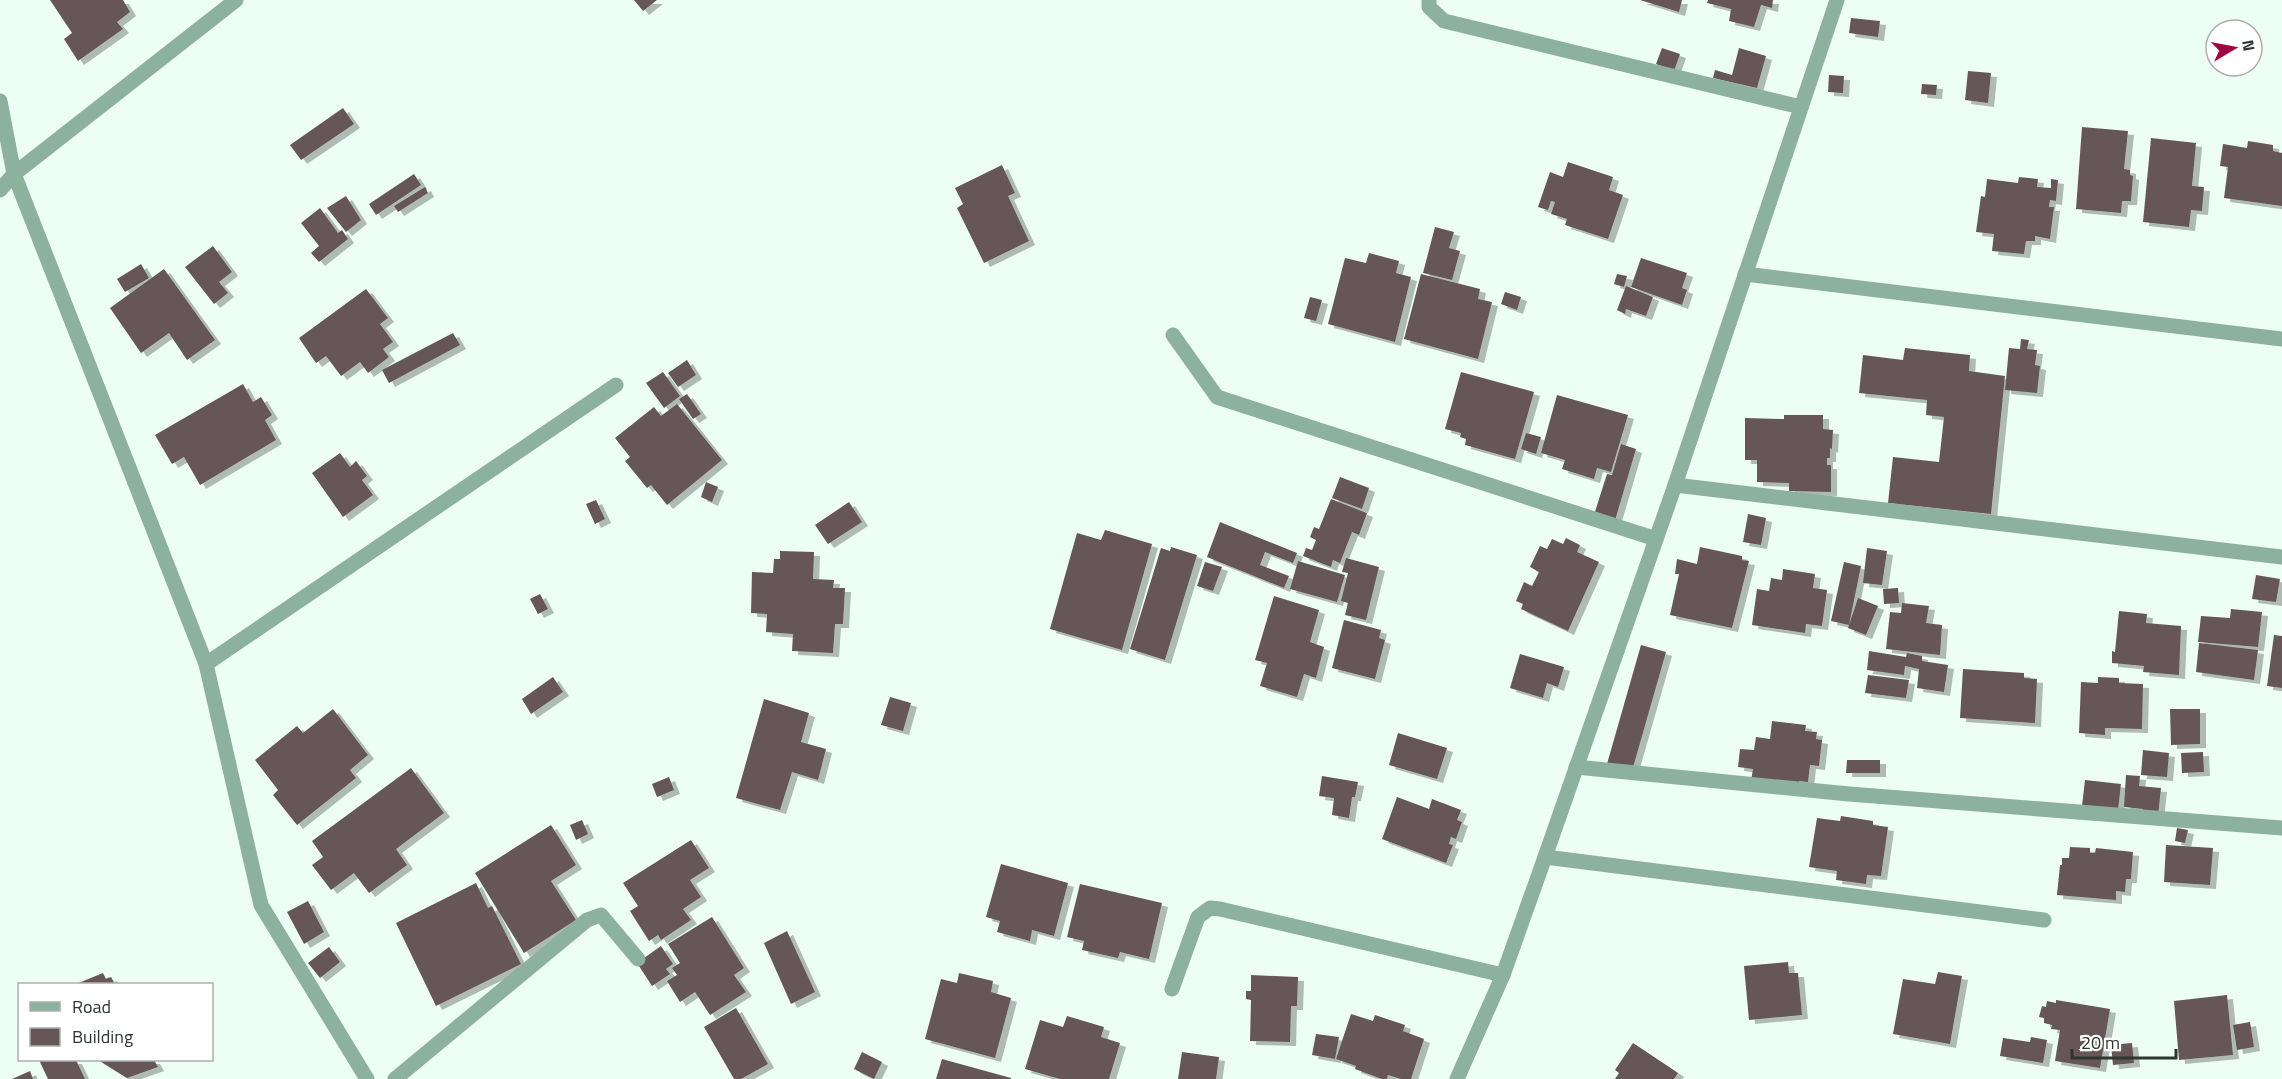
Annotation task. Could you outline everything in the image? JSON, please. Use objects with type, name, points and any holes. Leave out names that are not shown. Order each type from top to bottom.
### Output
[{"type":"street","points":[[0,190],[14,174],[236,0]]},
{"type":"street","points":[[1429,0],[1428,7],[1444,21],[1801,107]]},
{"type":"street","points":[[1457,1079],[1503,975],[1545,857],[1675,485],[1837,0]]},
{"type":"street","points":[[0,101],[14,174],[206,664],[261,905],[367,1079]]},
{"type":"street","points":[[1745,274],[2282,339]]},
{"type":"street","points":[[1173,335],[1217,397],[1656,539]]},
{"type":"street","points":[[206,664],[616,385]]},
{"type":"street","points":[[1675,485],[2282,556]]},
{"type":"street","points":[[1576,766],[1849,794],[2282,828]]},
{"type":"street","points":[[1545,857],[2044,920]]},
{"type":"street","points":[[1172,988],[1198,917],[1210,908],[1503,975]]},
{"type":"street","points":[[396,1079],[587,920],[601,915],[638,959]]},
{"type":"building","points":[[50,0],[123,0],[130,12],[117,22],[123,29],[78,61],[64,39],[72,33]]},
{"type":"building","points":[[634,0],[657,0],[643,11]]},
{"type":"building","points":[[1640,0],[1682,0],[1679,12]]},
{"type":"building","points":[[1708,0],[1773,0],[1772,8],[1761,5],[1754,27],[1729,21],[1731,9],[1707,3]]},
{"type":"building","points":[[1851,18],[1880,21],[1878,37],[1849,33]]},
{"type":"building","points":[[1662,48],[1680,54],[1674,71],[1656,64]]},
{"type":"building","points":[[1739,48],[1766,56],[1757,88],[1713,78],[1715,70],[1732,75]]},
{"type":"building","points":[[1968,71],[1991,73],[1988,103],[1965,100]]},
{"type":"building","points":[[1829,75],[1844,76],[1843,93],[1828,92]]},
{"type":"building","points":[[1922,84],[1937,85],[1936,95],[1921,94]]},
{"type":"building","points":[[343,108],[354,124],[301,160],[290,145]]},
{"type":"building","points":[[2082,127],[2128,131],[2124,169],[2130,170],[2130,175],[2133,176],[2131,201],[2122,201],[2121,213],[2076,209]]},
{"type":"building","points":[[2151,138],[2196,143],[2192,186],[2204,187],[2202,211],[2191,210],[2189,227],[2143,222]]},
{"type":"building","points":[[2248,141],[2273,145],[2273,151],[2282,153],[2282,206],[2224,198],[2228,167],[2220,166],[2223,144],[2247,148]]},
{"type":"building","points":[[1568,162],[1613,177],[1609,190],[1623,195],[1608,239],[1565,225],[1567,219],[1551,214],[1555,202],[1551,201],[1548,210],[1538,207],[1550,172],[1563,177]]},
{"type":"building","points":[[1002,165],[1015,193],[1008,196],[1029,241],[984,263],[957,208],[963,204],[955,188]]},
{"type":"building","points":[[414,174],[421,185],[376,215],[369,204]]},
{"type":"building","points":[[2019,177],[2038,179],[2037,187],[2051,188],[2051,179],[2058,180],[2056,201],[2050,200],[2049,207],[2054,207],[2050,239],[2035,236],[2035,241],[2026,241],[2024,254],[1992,251],[1994,234],[1976,232],[1981,196],[1985,197],[1987,179],[2018,183]]},
{"type":"building","points":[[425,187],[428,193],[398,212],[394,206]]},
{"type":"building","points":[[346,196],[361,220],[346,232],[327,208]]},
{"type":"building","points":[[320,208],[338,233],[342,230],[348,239],[319,262],[311,253],[319,246],[301,223]]},
{"type":"building","points":[[1435,227],[1454,232],[1449,248],[1460,251],[1452,280],[1423,273]]},
{"type":"building","points":[[213,246],[232,272],[219,282],[228,293],[214,304],[185,267]]},
{"type":"building","points":[[1369,253],[1399,261],[1396,273],[1411,277],[1395,342],[1328,324],[1345,258],[1366,263]]},
{"type":"building","points":[[1641,258],[1687,273],[1682,288],[1687,290],[1682,305],[1631,287]]},
{"type":"building","points":[[141,264],[149,278],[125,292],[117,279]]},
{"type":"building","points":[[164,269],[215,340],[187,360],[169,333],[141,353],[110,308]]},
{"type":"building","points":[[1421,274],[1480,289],[1478,299],[1492,302],[1478,359],[1404,339]]},
{"type":"building","points":[[1617,274],[1627,276],[1624,287],[1614,284]]},
{"type":"building","points":[[1626,286],[1653,297],[1646,316],[1626,309],[1625,314],[1617,310]]},
{"type":"building","points":[[366,289],[388,318],[380,324],[393,342],[383,349],[389,357],[368,373],[360,362],[341,376],[326,356],[316,363],[299,338]]},
{"type":"building","points":[[1505,292],[1521,297],[1517,310],[1501,304]]},
{"type":"building","points":[[1310,297],[1322,300],[1316,321],[1304,318]]},
{"type":"building","points":[[453,333],[460,345],[389,383],[382,370]]},
{"type":"building","points":[[2021,339],[2029,340],[2027,349],[2037,350],[2035,365],[2040,366],[2037,393],[2005,390],[2009,348],[2020,349]]},
{"type":"building","points":[[1905,348],[1970,355],[1969,371],[2005,376],[1991,514],[1888,503],[1893,457],[1939,462],[1944,417],[1926,415],[1927,400],[1859,393],[1863,355],[1903,360]]},
{"type":"building","points":[[687,360],[696,375],[678,387],[668,373]]},
{"type":"building","points":[[663,372],[680,396],[664,408],[646,383]]},
{"type":"building","points":[[1461,372],[1534,392],[1515,459],[1465,445],[1466,439],[1460,437],[1461,433],[1445,429]]},
{"type":"building","points":[[243,384],[253,402],[261,397],[272,415],[265,420],[276,440],[200,485],[184,457],[172,464],[155,435]]},
{"type":"building","points":[[687,394],[701,414],[693,419],[679,399]]},
{"type":"building","points":[[1557,395],[1628,415],[1611,472],[1597,468],[1594,479],[1562,469],[1565,460],[1541,453]]},
{"type":"building","points":[[677,404],[722,460],[667,505],[651,485],[647,488],[625,461],[630,457],[615,438],[654,407],[661,416]]},
{"type":"building","points":[[1784,415],[1823,415],[1823,429],[1833,430],[1832,449],[1830,448],[1830,458],[1827,458],[1827,465],[1831,465],[1831,492],[1789,491],[1789,483],[1757,482],[1757,460],[1745,460],[1745,418],[1784,419]]},
{"type":"building","points":[[1526,433],[1541,437],[1536,454],[1521,449]]},
{"type":"building","points":[[1621,444],[1636,449],[1614,524],[1593,518],[1607,474],[1612,475]]},
{"type":"building","points":[[340,453],[350,467],[356,461],[367,476],[362,480],[373,495],[343,517],[312,473]]},
{"type":"building","points":[[1340,477],[1369,488],[1362,509],[1332,498]]},
{"type":"building","points":[[706,482],[718,487],[712,502],[701,497]]},
{"type":"building","points":[[1331,499],[1367,513],[1359,535],[1352,532],[1340,563],[1333,560],[1331,567],[1303,556],[1306,548],[1312,550],[1316,540],[1310,537],[1314,527],[1319,529]]},
{"type":"building","points":[[596,500],[605,519],[595,524],[586,504]]},
{"type":"building","points":[[849,502],[862,522],[828,544],[815,525]]},
{"type":"building","points":[[1748,514],[1766,518],[1761,545],[1743,542]]},
{"type":"building","points":[[1220,522],[1297,553],[1293,563],[1265,552],[1260,565],[1289,576],[1284,588],[1207,557]]},
{"type":"building","points":[[1105,530],[1152,544],[1122,650],[1050,629],[1077,533],[1101,540]]},
{"type":"building","points":[[1566,538],[1580,545],[1577,552],[1599,562],[1568,631],[1521,609],[1523,604],[1516,601],[1524,582],[1532,586],[1539,572],[1530,567],[1540,546],[1547,549],[1552,539],[1563,544]]},
{"type":"building","points":[[1171,547],[1197,555],[1165,660],[1130,649],[1161,548],[1170,551]]},
{"type":"building","points":[[1700,547],[1742,556],[1742,560],[1749,561],[1732,628],[1670,615],[1679,574],[1675,574],[1677,559],[1697,564]]},
{"type":"building","points":[[1867,548],[1887,551],[1882,585],[1863,583]]},
{"type":"building","points":[[780,551],[814,552],[813,579],[834,580],[833,588],[845,588],[843,624],[835,624],[833,653],[792,651],[793,634],[766,632],[767,614],[751,613],[752,572],[773,573],[774,559],[780,559]]},
{"type":"building","points":[[1346,558],[1379,567],[1366,620],[1345,615],[1348,603],[1341,601],[1348,573],[1342,572]]},
{"type":"building","points":[[1298,561],[1345,575],[1337,602],[1290,589]]},
{"type":"building","points":[[1205,562],[1222,567],[1213,591],[1197,586]]},
{"type":"building","points":[[1844,562],[1861,566],[1849,625],[1831,621]]},
{"type":"building","points":[[1783,569],[1815,574],[1813,588],[1827,590],[1822,626],[1806,624],[1805,633],[1752,625],[1757,589],[1769,591],[1771,578],[1782,580]]},
{"type":"building","points":[[2256,575],[2280,579],[2276,602],[2252,599]]},
{"type":"building","points":[[1898,588],[1899,603],[1884,604],[1883,589]]},
{"type":"building","points":[[540,594],[548,609],[538,614],[530,599]]},
{"type":"building","points":[[1274,596],[1319,610],[1310,642],[1324,647],[1316,678],[1304,674],[1297,697],[1260,686],[1267,663],[1255,660]]},
{"type":"building","points":[[1858,598],[1878,606],[1866,635],[1848,628]]},
{"type":"building","points":[[1902,603],[1929,606],[1926,623],[1942,625],[1940,655],[1886,649],[1890,612],[1901,613]]},
{"type":"building","points":[[2231,609],[2262,612],[2258,647],[2198,642],[2201,616],[2230,618]]},
{"type":"building","points":[[2119,611],[2147,614],[2146,623],[2181,626],[2179,675],[2143,672],[2144,666],[2112,663]]},
{"type":"building","points":[[1344,620],[1381,630],[1379,638],[1385,640],[1375,679],[1332,668]]},
{"type":"building","points":[[2274,635],[2282,636],[2282,688],[2267,686]]},
{"type":"building","points":[[2199,643],[2258,650],[2254,680],[2196,672]]},
{"type":"building","points":[[1641,645],[1666,652],[1632,771],[1607,764]]},
{"type":"building","points":[[1869,651],[1906,657],[1907,653],[1922,656],[1922,661],[1948,665],[1944,692],[1917,688],[1919,669],[1905,666],[1904,675],[1867,670]]},
{"type":"building","points":[[1520,654],[1564,667],[1558,687],[1547,683],[1543,698],[1510,688]]},
{"type":"building","points":[[1963,669],[2024,673],[2024,678],[2037,679],[2035,723],[1960,718]]},
{"type":"building","points":[[1868,675],[1909,680],[1906,698],[1865,693]]},
{"type":"building","points":[[553,677],[563,692],[531,714],[522,699]]},
{"type":"building","points":[[2098,677],[2119,678],[2119,683],[2143,684],[2142,729],[2105,728],[2105,735],[2079,733],[2081,682],[2098,683]]},
{"type":"building","points":[[890,697],[911,703],[903,731],[881,725]]},
{"type":"building","points":[[764,699],[809,713],[801,742],[826,749],[818,780],[792,772],[780,810],[736,798]]},
{"type":"building","points":[[333,709],[368,755],[350,770],[356,778],[297,825],[273,795],[278,790],[255,760],[297,726],[303,733]]},
{"type":"building","points":[[2170,709],[2200,709],[2200,744],[2171,745]]},
{"type":"building","points":[[1772,721],[1806,725],[1805,731],[1817,732],[1816,739],[1822,740],[1819,766],[1810,765],[1808,782],[1799,781],[1799,786],[1751,781],[1753,769],[1738,767],[1740,749],[1754,750],[1756,737],[1770,739]]},
{"type":"building","points":[[1398,733],[1447,748],[1437,779],[1389,765]]},
{"type":"building","points":[[2143,750],[2169,753],[2167,777],[2141,775]]},
{"type":"building","points":[[2203,752],[2204,772],[2182,773],[2181,753]]},
{"type":"building","points":[[1847,760],[1880,760],[1880,773],[1846,773]]},
{"type":"building","points":[[411,768],[444,813],[396,849],[407,865],[369,893],[354,873],[331,890],[312,865],[323,857],[312,841]]},
{"type":"building","points":[[2126,775],[2140,776],[2139,786],[2161,788],[2158,816],[2142,815],[2143,809],[2124,807]]},
{"type":"building","points":[[1322,776],[1358,782],[1355,797],[1352,797],[1349,818],[1332,815],[1334,798],[1319,796]]},
{"type":"building","points":[[669,777],[674,790],[657,797],[652,784]]},
{"type":"building","points":[[2085,780],[2121,784],[2118,810],[2082,806]]},
{"type":"building","points":[[1397,797],[1429,809],[1432,799],[1461,810],[1457,820],[1462,822],[1456,839],[1451,837],[1449,844],[1453,845],[1446,863],[1382,839]]},
{"type":"building","points":[[1841,816],[1873,821],[1873,825],[1888,827],[1881,876],[1867,875],[1866,884],[1836,880],[1837,871],[1809,867],[1817,818],[1840,821]]},
{"type":"building","points":[[582,820],[588,834],[576,840],[570,825]]},
{"type":"building","points":[[551,825],[576,865],[551,881],[576,920],[524,953],[475,873]]},
{"type":"building","points":[[2177,828],[2188,830],[2185,843],[2175,841]]},
{"type":"building","points":[[691,840],[709,868],[690,880],[701,897],[683,909],[691,920],[661,940],[658,935],[649,941],[630,911],[638,906],[623,883]]},
{"type":"building","points":[[2166,845],[2213,848],[2210,885],[2164,882]]},
{"type":"building","points":[[2070,847],[2090,848],[2090,853],[2095,853],[2096,848],[2133,852],[2131,879],[2126,879],[2125,892],[2116,891],[2116,900],[2057,895],[2060,865],[2062,865],[2062,858],[2069,858]]},
{"type":"building","points":[[1001,864],[1068,883],[1054,936],[1032,930],[1030,941],[997,932],[1000,921],[986,917]]},
{"type":"building","points":[[476,883],[488,908],[492,906],[521,964],[436,1006],[396,923]]},
{"type":"building","points":[[1080,884],[1162,903],[1149,959],[1120,952],[1118,958],[1082,950],[1084,941],[1067,937]]},
{"type":"building","points":[[308,901],[324,932],[304,944],[287,912]]},
{"type":"building","points":[[712,917],[744,968],[734,975],[746,992],[710,1015],[695,992],[680,1002],[667,981],[677,975],[672,968],[680,963],[668,944]]},
{"type":"building","points":[[787,931],[815,992],[791,1004],[764,943]]},
{"type":"building","points":[[661,946],[673,964],[666,969],[670,974],[652,986],[637,963]]},
{"type":"building","points":[[329,947],[340,962],[320,978],[308,963]]},
{"type":"building","points":[[1788,962],[1789,973],[1798,973],[1802,1015],[1749,1020],[1744,966]]},
{"type":"building","points":[[1938,972],[1962,976],[1950,1044],[1893,1034],[1903,979],[1935,984]]},
{"type":"building","points":[[103,973],[106,979],[111,977],[114,983],[78,983]]},
{"type":"building","points":[[959,973],[993,981],[991,992],[1011,998],[995,1058],[925,1039],[941,979],[957,983]]},
{"type":"building","points":[[1251,975],[1298,977],[1297,1006],[1291,1006],[1290,1042],[1250,1041],[1251,1000],[1246,999],[1246,991],[1251,991]]},
{"type":"building","points":[[2227,995],[2233,1055],[2179,1060],[2174,1001]]},
{"type":"building","points":[[2056,1000],[2110,1009],[2100,1068],[2055,1061],[2060,1030],[2051,1029],[2052,1025],[2044,1023],[2044,1018],[2039,1017],[2042,1006],[2046,1007],[2047,1001],[2056,1003]]},
{"type":"building","points":[[736,1008],[768,1064],[741,1079],[734,1079],[704,1027]]},
{"type":"building","points":[[1351,1014],[1373,1021],[1375,1015],[1405,1025],[1403,1031],[1424,1039],[1411,1079],[1388,1075],[1387,1079],[1382,1079],[1336,1059]]},
{"type":"building","points":[[1067,1016],[1104,1027],[1101,1037],[1120,1043],[1109,1079],[1060,1079],[1025,1069],[1040,1020],[1063,1027]]},
{"type":"building","points":[[2250,1022],[2254,1047],[2237,1050],[2233,1025]]},
{"type":"building","points":[[1316,1034],[1339,1037],[1335,1059],[1312,1055]]},
{"type":"building","points":[[2031,1037],[2047,1040],[2043,1063],[2000,1056],[2003,1038],[2030,1042]]},
{"type":"building","points":[[1633,1043],[1678,1073],[1674,1079],[1615,1079],[1619,1073],[1615,1070]]},
{"type":"building","points":[[2132,1043],[2134,1063],[2113,1065],[2111,1045]]},
{"type":"building","points":[[862,1052],[882,1062],[874,1079],[854,1069]]},
{"type":"building","points":[[1182,1052],[1219,1057],[1216,1079],[1178,1079]]},
{"type":"building","points":[[942,1059],[1011,1078],[1011,1079],[936,1079]]},
{"type":"building","points":[[39,1061],[76,1061],[85,1079],[48,1079]]},
{"type":"building","points":[[100,1061],[155,1061],[158,1067],[127,1078]]},
{"type":"building","points":[[30,1071],[33,1079],[12,1079]]}]
